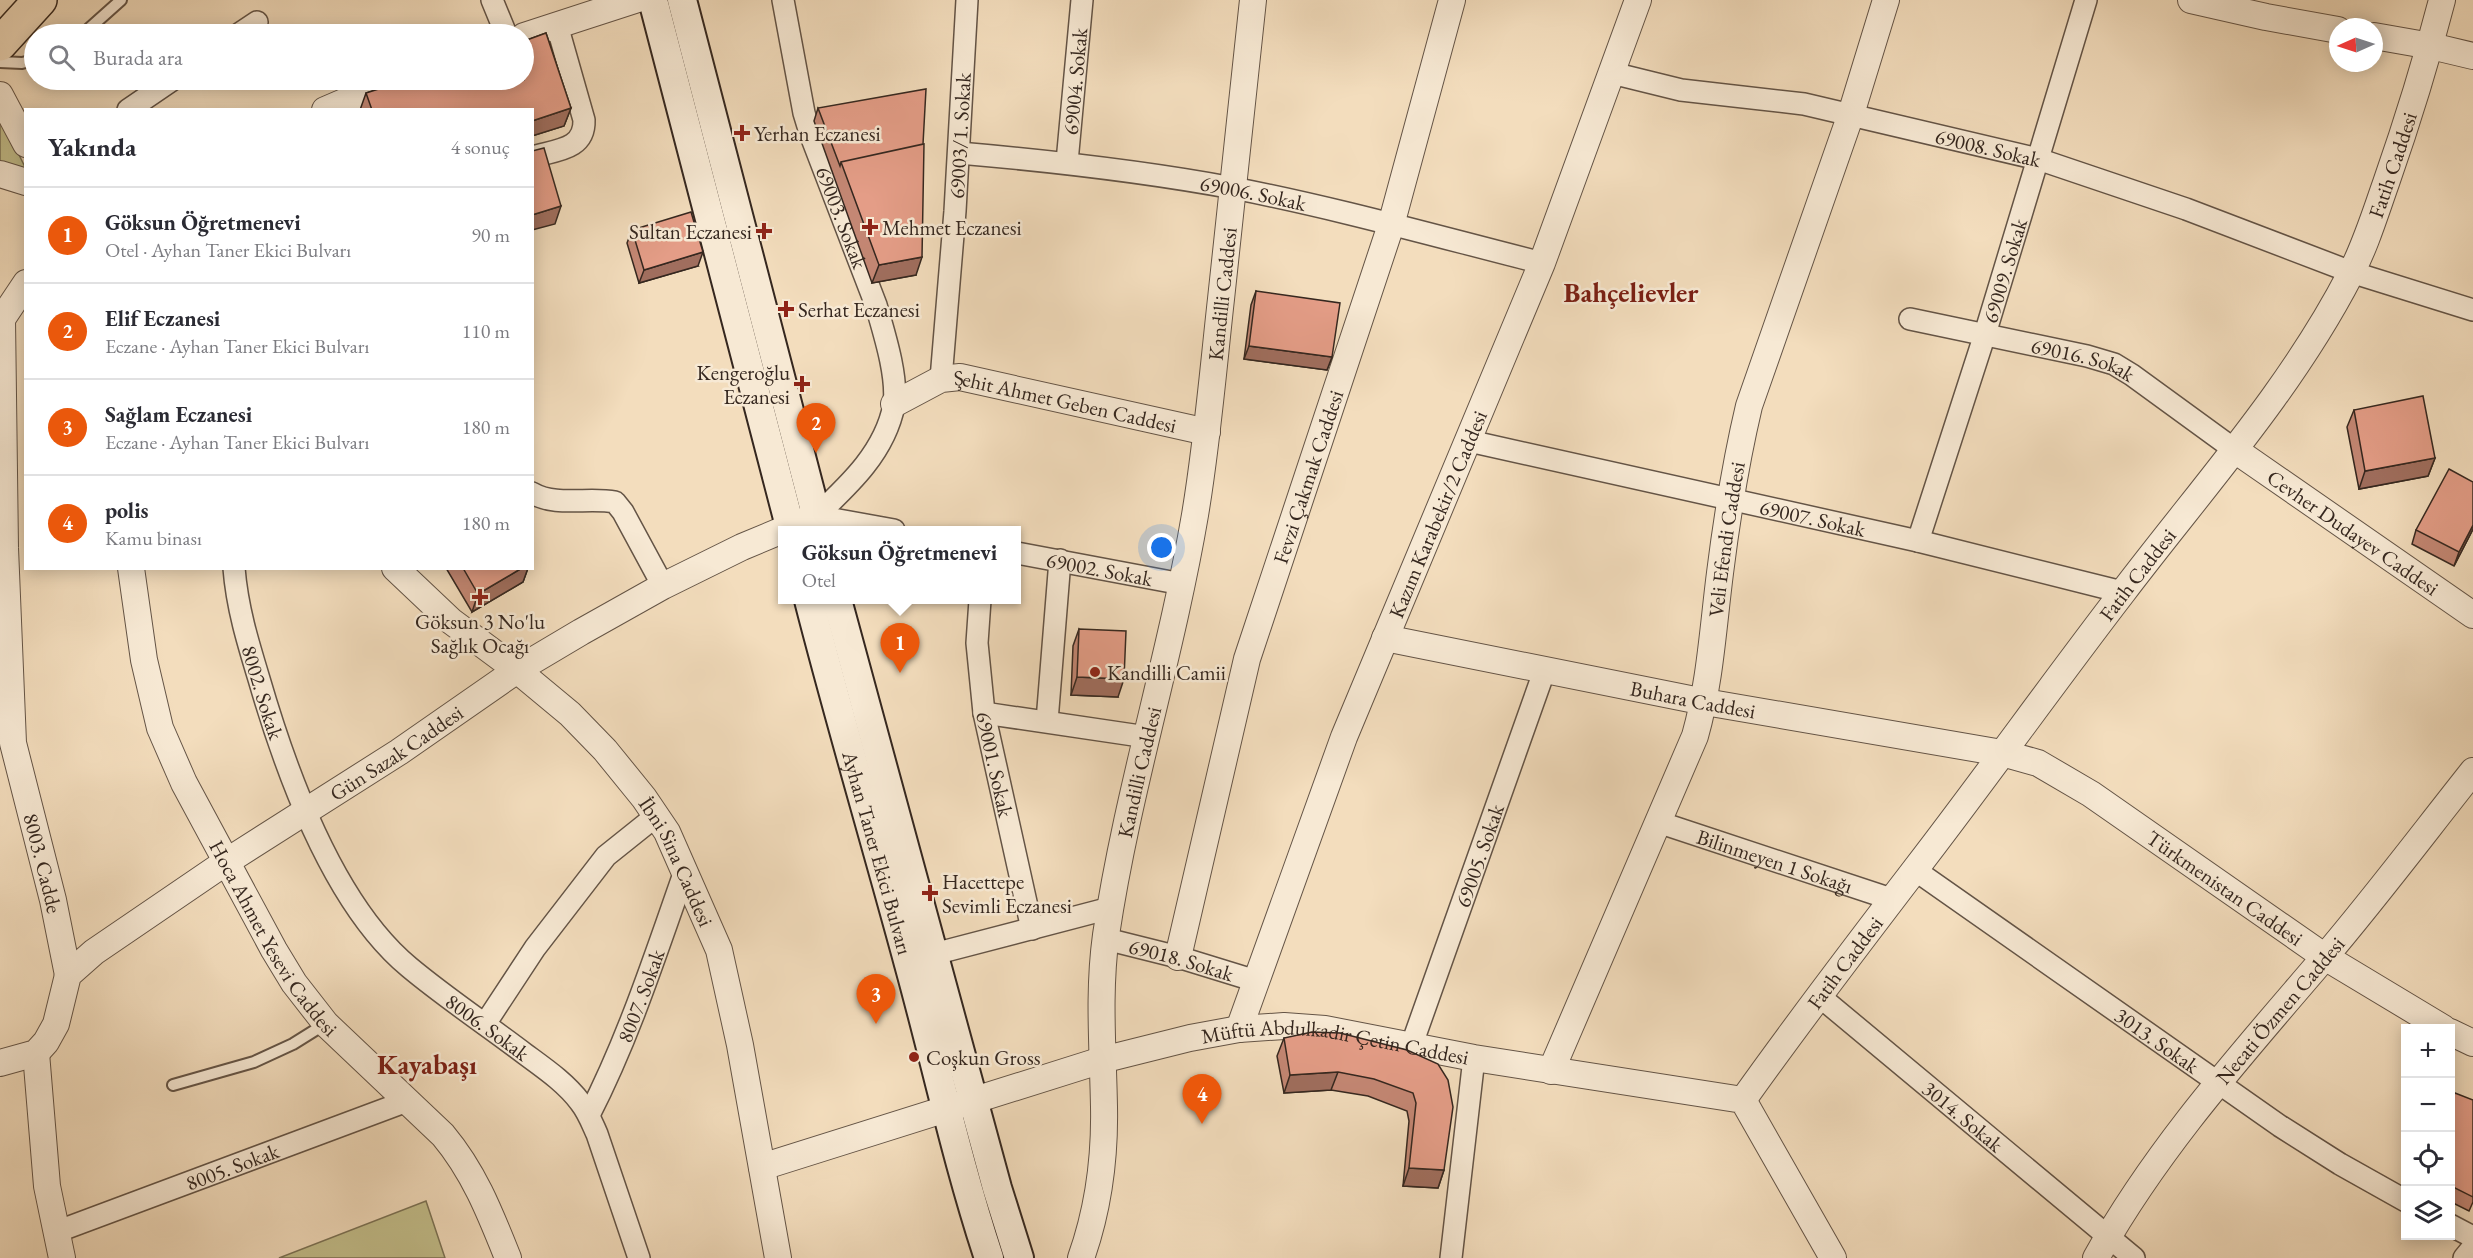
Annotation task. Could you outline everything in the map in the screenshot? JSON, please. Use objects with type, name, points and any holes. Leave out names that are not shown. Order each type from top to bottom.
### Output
[{"type":"highway","points":[[0,44],[40,0]]},
{"type":"main road","points":[[653,0],[789,526]]},
{"type":"main road","points":[[682,0],[818,523]]},
{"type":"main road","name":"Ayhan Taner Ekici Bulvarı","points":[[809,604],[989,1258]]},
{"type":"main road","name":"Ayhan Taner Ekici Bulvarı","points":[[838,604],[997,1188],[1020,1258]]},
{"type":"street","points":[[492,0],[502,24]]},
{"type":"street","points":[[534,33],[635,0]]},
{"type":"street","name":"69003. Sokak","points":[[783,0],[804,113],[876,305],[887,348],[894,404],[882,440],[863,470],[818,523]]},
{"type":"street","name":"69003/1. Sokak","points":[[941,379],[959,153],[967,0]]},
{"type":"street","name":"69004. Sokak","points":[[1067,162],[1082,0]]},
{"type":"street","name":"Kandilli Caddesi","points":[[1081,1258],[1095,1208],[1101,1171],[1104,1110],[1101,987],[1110,908],[1182,584],[1207,432],[1253,0]]},
{"type":"street","name":"Fevzi Çakmak Caddesi","points":[[1178,957],[1247,659],[1391,225],[1452,0]]},
{"type":"street","name":"Kazım Karabekir/2 Caddesi","points":[[1239,1029],[1344,736],[1542,263],[1638,0]]},
{"type":"street","name":"Veli Efendi Caddesi","points":[[1551,1071],[1695,736],[1705,702],[1730,501],[1749,406],[1851,114],[1886,0]]},
{"type":"street","name":"69009. Sokak","points":[[1918,541],[1985,334],[2086,0]]},
{"type":"street","points":[[2191,0],[2266,9],[2329,27]]},
{"type":"street","name":"Fatih Caddesi","points":[[1743,1100],[1891,898],[1915,870],[2122,592],[2235,450],[2298,363],[2351,272],[2405,129],[2431,46],[2442,0]]},
{"type":"street","points":[[534,156],[572,146],[581,140],[584,131],[584,120],[557,25]]},
{"type":"street","points":[[2383,38],[2473,56]]},
{"type":"street","name":"69008. Sokak","points":[[1611,73],[1681,90],[1804,104],[2038,159],[2186,209],[2351,272],[2473,310]]},
{"type":"street","points":[[131,108],[157,90]]},
{"type":"street","points":[[340,106],[374,90]]},
{"type":"street","points":[[0,95],[24,140]]},
{"type":"street","name":"69006. Sokak","points":[[959,153],[1067,162],[1233,188],[1542,263]]},
{"type":"street","points":[[0,174],[24,181]]},
{"type":"street","points":[[1,321],[24,286]]},
{"type":"street","name":"69016. Sokak","points":[[1911,318],[2087,356],[2114,364],[2235,450]]},
{"type":"street","name":"8003. Cadde","points":[[1,321],[7,743],[53,900],[68,975]]},
{"type":"street","name":"Şehit Ahmet Geben Caddesi","points":[[894,404],[941,379],[960,377],[1207,432]]},
{"type":"street","name":"69007. Sokak","points":[[1469,441],[1730,501],[1918,541],[2122,592]]},
{"type":"street","name":"Cevher Dudayev Caddesi","points":[[2235,450],[2473,615]]},
{"type":"street","points":[[534,494],[554,500],[588,499],[615,502],[623,512],[663,586]]},
{"type":"street","points":[[818,523],[846,526]]},
{"type":"street","name":"Gün Sazak Caddesi","points":[[68,975],[94,952],[226,862],[399,752],[517,670],[663,586],[742,547],[778,534]]},
{"type":"street","name":"69002. Sokak","points":[[1021,554],[1182,584]]},
{"type":"street","points":[[1047,721],[1060,560]]},
{"type":"street","name":"Hoca Ahmet Yesevi Caddesi","points":[[131,570],[144,660],[160,728],[184,783],[226,862],[294,983],[326,1024],[442,1135],[468,1168],[483,1194],[508,1258]]},
{"type":"street","name":"8002. Sokak","points":[[234,570],[236,592],[256,671],[306,812]]},
{"type":"street","name":"İbni Sina Caddesi","points":[[397,570],[451,621],[517,670],[577,721],[611,758],[667,832],[719,950],[740,1045],[778,1258]]},
{"type":"street","name":"69001. Sokak","points":[[980,604],[977,643],[984,713],[1032,929]]},
{"type":"street","name":"Buhara Caddesi","points":[[1385,638],[1705,702],[2002,753]]},
{"type":"street","name":"69005. Sokak","points":[[1412,1044],[1545,669]]},
{"type":"street","points":[[984,713],[1147,737]]},
{"type":"street","name":"Türkmenistan Caddesi","points":[[2002,753],[2038,763],[2091,794],[2325,957],[2435,1024]]},
{"type":"street","name":"Necati Özmen Caddesi","points":[[2096,1258],[2122,1212],[2217,1082],[2325,957],[2473,771]]},
{"type":"street","name":"8006. Sokak","points":[[306,812],[352,900],[381,939],[407,965],[561,1083],[579,1100],[589,1115],[639,1258]]},
{"type":"street","points":[[485,1024],[535,948],[606,856],[656,816]]},
{"type":"street","name":"Bilinmeyen 1 Sokağı","points":[[1658,822],[1891,898]]},
{"type":"street","name":"3013. Sokak","points":[[1915,870],[2217,1082],[2340,1164],[2401,1198]]},
{"type":"street","name":"8007. Sokak","points":[[589,1115],[620,1049],[686,871]]},
{"type":"street","points":[[934,954],[1110,908]]},
{"type":"street","name":"69018. Sokak","points":[[1106,939],[1178,957],[1256,981]]},
{"type":"street","points":[[0,1064],[36,1053],[46,1042],[56,1024],[68,975]]},
{"type":"street","name":"3014. Sokak","points":[[1818,995],[2134,1258]]},
{"type":"street","name":"Müftü Abdulkadir Çetin Caddesi","points":[[762,1167],[1102,1059],[1239,1029],[1284,1026],[1315,1028],[1551,1071],[1743,1100]]},
{"type":"street","points":[[2455,1034],[2473,1043]]},
{"type":"street","points":[[36,1053],[47,1186],[62,1258]]},
{"type":"street","points":[[1451,1258],[1474,1058]]},
{"type":"street","points":[[1743,1100],[1833,1258]]},
{"type":"street","name":"8005. Sokak","points":[[56,1232],[407,1101]]},
{"type":"street","points":[[2455,1227],[2473,1236]]},
{"type":"street","points":[[2464,1258],[2473,1247]]},
{"type":"lane","points":[[93,24],[121,0]]},
{"type":"lane","points":[[0,62],[24,62]]},
{"type":"lane","points":[[173,1085],[254,1062],[293,1044],[326,1024]]},
{"type":"shaded area","points":[[0,116],[24,168],[21,171],[0,164]]},
{"type":"shaded area","points":[[426,1201],[445,1258],[279,1258]]},
{"type":"building","points":[[546,33],[571,108],[534,120],[534,108],[371,108],[366,93],[375,90],[534,90],[534,37]]},
{"type":"building","points":[[926,89],[923,144],[841,162],[840,166],[818,108]]},
{"type":"building","points":[[924,144],[922,257],[879,265],[841,162]]},
{"type":"building","points":[[544,148],[561,206],[534,214],[534,150]]},
{"type":"building","points":[[691,212],[703,252],[644,270],[632,230]]},
{"type":"building","points":[[1256,291],[1340,303],[1332,357],[1249,346]]},
{"type":"building","points":[[2423,396],[2435,458],[2365,471],[2354,410]]},
{"type":"building","points":[[2449,469],[2473,482],[2473,525],[2459,552],[2416,530]]},
{"type":"building","points":[[464,570],[519,570],[478,594]]},
{"type":"building","points":[[1079,629],[1126,631],[1124,679],[1077,677]]},
{"type":"building","points":[[1312,1032],[1340,1033],[1407,1050],[1438,1064],[1448,1080],[1453,1107],[1444,1170],[1409,1168],[1416,1103],[1413,1093],[1374,1079],[1338,1072],[1290,1075],[1284,1038]]},
{"type":"building","points":[[2455,1093],[2473,1100],[2473,1197],[2455,1188]]},
{"type":"place","name":"Yerhan Eczanesi","points":[[742,133]]},
{"type":"place","name":"Mehmet Eczanesi","points":[[870,227]]},
{"type":"place","name":"Sultan Eczanesi","points":[[764,231]]},
{"type":"place","name":"Serhat Eczanesi","points":[[786,309]]},
{"type":"place","name":"Kengeroğlu Eczanesi","points":[[802,384]]},
{"type":"place","name":"Elif Eczanesi","points":[[816,453]]},
{"type":"place","name":"Göksun 3 No'lu Sağlık Ocağı","points":[[480,597]]},
{"type":"place","name":"Kandilli Camii","points":[[1095,672]]},
{"type":"place","name":"Göksun Öğretmenevi","points":[[900,673]]},
{"type":"place","name":"Hacettepe Sevimli Eczanesi","points":[[930,893]]},
{"type":"place","name":"Sağlam Eczanesi","points":[[876,1024]]},
{"type":"place","name":"Coşkun Gross","points":[[914,1057]]},
{"type":"place","name":"polis","points":[[1202,1124]]},
{"type":"district","name":"Bahçelievler","points":[[1631,292]]},
{"type":"district","name":"Kayabaşı","points":[[427,1064]]}]
